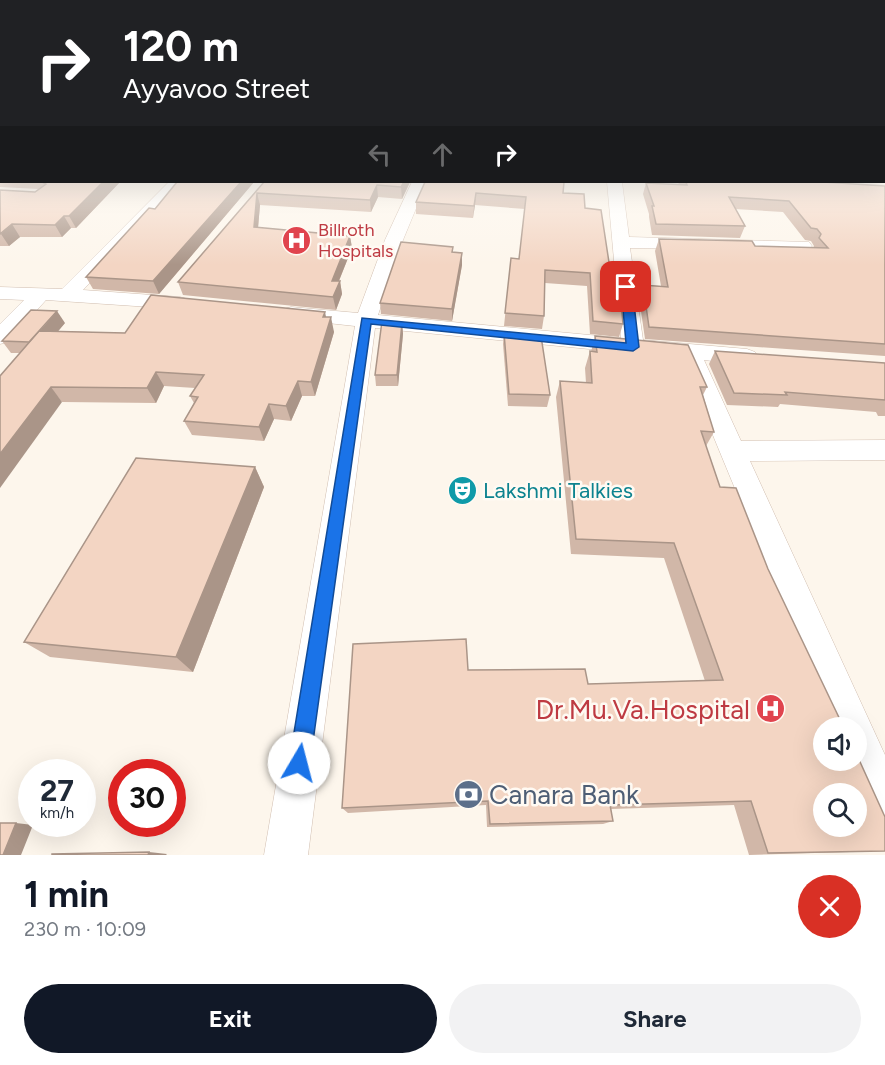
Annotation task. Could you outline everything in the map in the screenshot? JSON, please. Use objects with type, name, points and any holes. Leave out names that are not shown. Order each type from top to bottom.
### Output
[{"type":"street","points":[[67,295],[175,185]]},
{"type":"street","points":[[286,855],[366,320],[394,240],[418,185]]},
{"type":"street","points":[[614,185],[633,347]]},
{"type":"street","points":[[621,242],[803,246]]},
{"type":"street","points":[[165,302],[179,285]]},
{"type":"street","points":[[0,293],[67,295],[201,305]]},
{"type":"street","points":[[0,337],[41,294]]},
{"type":"street","points":[[272,312],[690,353],[770,358]]},
{"type":"street","points":[[690,353],[848,717]]},
{"type":"street","points":[[731,451],[885,450]]},
{"type":"street","points":[[867,760],[885,800]]},
{"type":"building","points":[[45,185],[100,185],[69,216],[64,216],[55,225],[12,224],[0,234],[0,190],[35,192]]},
{"type":"building","points":[[175,185],[238,185],[153,281],[86,277],[149,208],[155,209]]},
{"type":"building","points":[[262,185],[402,185],[401,187],[377,185],[370,200],[257,193],[254,227],[350,236],[332,281],[340,281],[333,297],[178,282]]},
{"type":"building","points":[[424,185],[564,185],[563,193],[584,194],[585,208],[601,210],[612,282],[619,282],[623,324],[593,321],[590,273],[545,270],[544,316],[505,313],[511,258],[519,259],[526,197],[476,193],[474,206],[416,202]]},
{"type":"building","points":[[647,185],[885,186],[885,344],[649,327],[643,285],[668,287],[659,239],[752,241],[755,246],[828,248],[819,238],[821,234],[817,229],[811,228],[789,201],[729,197],[745,226],[656,224],[652,206],[654,206]]},
{"type":"building","points":[[401,242],[453,247],[452,252],[462,253],[452,309],[380,303]]},
{"type":"building","points":[[151,295],[325,312],[323,317],[331,317],[311,382],[298,381],[286,406],[269,404],[259,427],[184,421],[198,397],[190,396],[204,375],[156,372],[147,388],[51,387],[0,454],[0,376],[39,331],[125,333]]},
{"type":"building","points":[[31,310],[57,311],[29,342],[2,341]]},
{"type":"building","points":[[382,321],[402,323],[397,375],[375,375]]},
{"type":"building","points":[[504,333],[541,336],[550,395],[509,394]]},
{"type":"building","points":[[595,336],[688,345],[707,387],[700,387],[714,432],[701,431],[720,487],[736,488],[768,569],[839,717],[813,717],[813,771],[864,771],[885,817],[885,851],[768,853],[751,801],[610,805],[613,821],[490,824],[488,801],[342,808],[353,644],[466,639],[468,670],[585,669],[588,684],[723,680],[674,543],[576,539],[560,381],[592,383],[590,351],[597,352]]},
{"type":"building","points":[[715,351],[885,363],[885,400],[785,392],[787,395],[734,393]]},
{"type":"building","points":[[136,458],[255,467],[176,657],[24,642]]},
{"type":"building","points":[[0,823],[16,823],[3,855],[0,855]]},
{"type":"building","points":[[149,852],[148,855],[52,855],[52,854]]},
{"type":"place","name":"Billroth Hospitals","points":[[297,240]]},
{"type":"place","name":"Lakshmi Talkies","points":[[462,490]]},
{"type":"place","name":"Dr.Mu.Va.Hospital","points":[[771,709]]},
{"type":"place","name":"Canara Bank","points":[[468,794]]},
{"type":"route","points":[[299,763],[366,320],[633,347],[626,287]]}]
